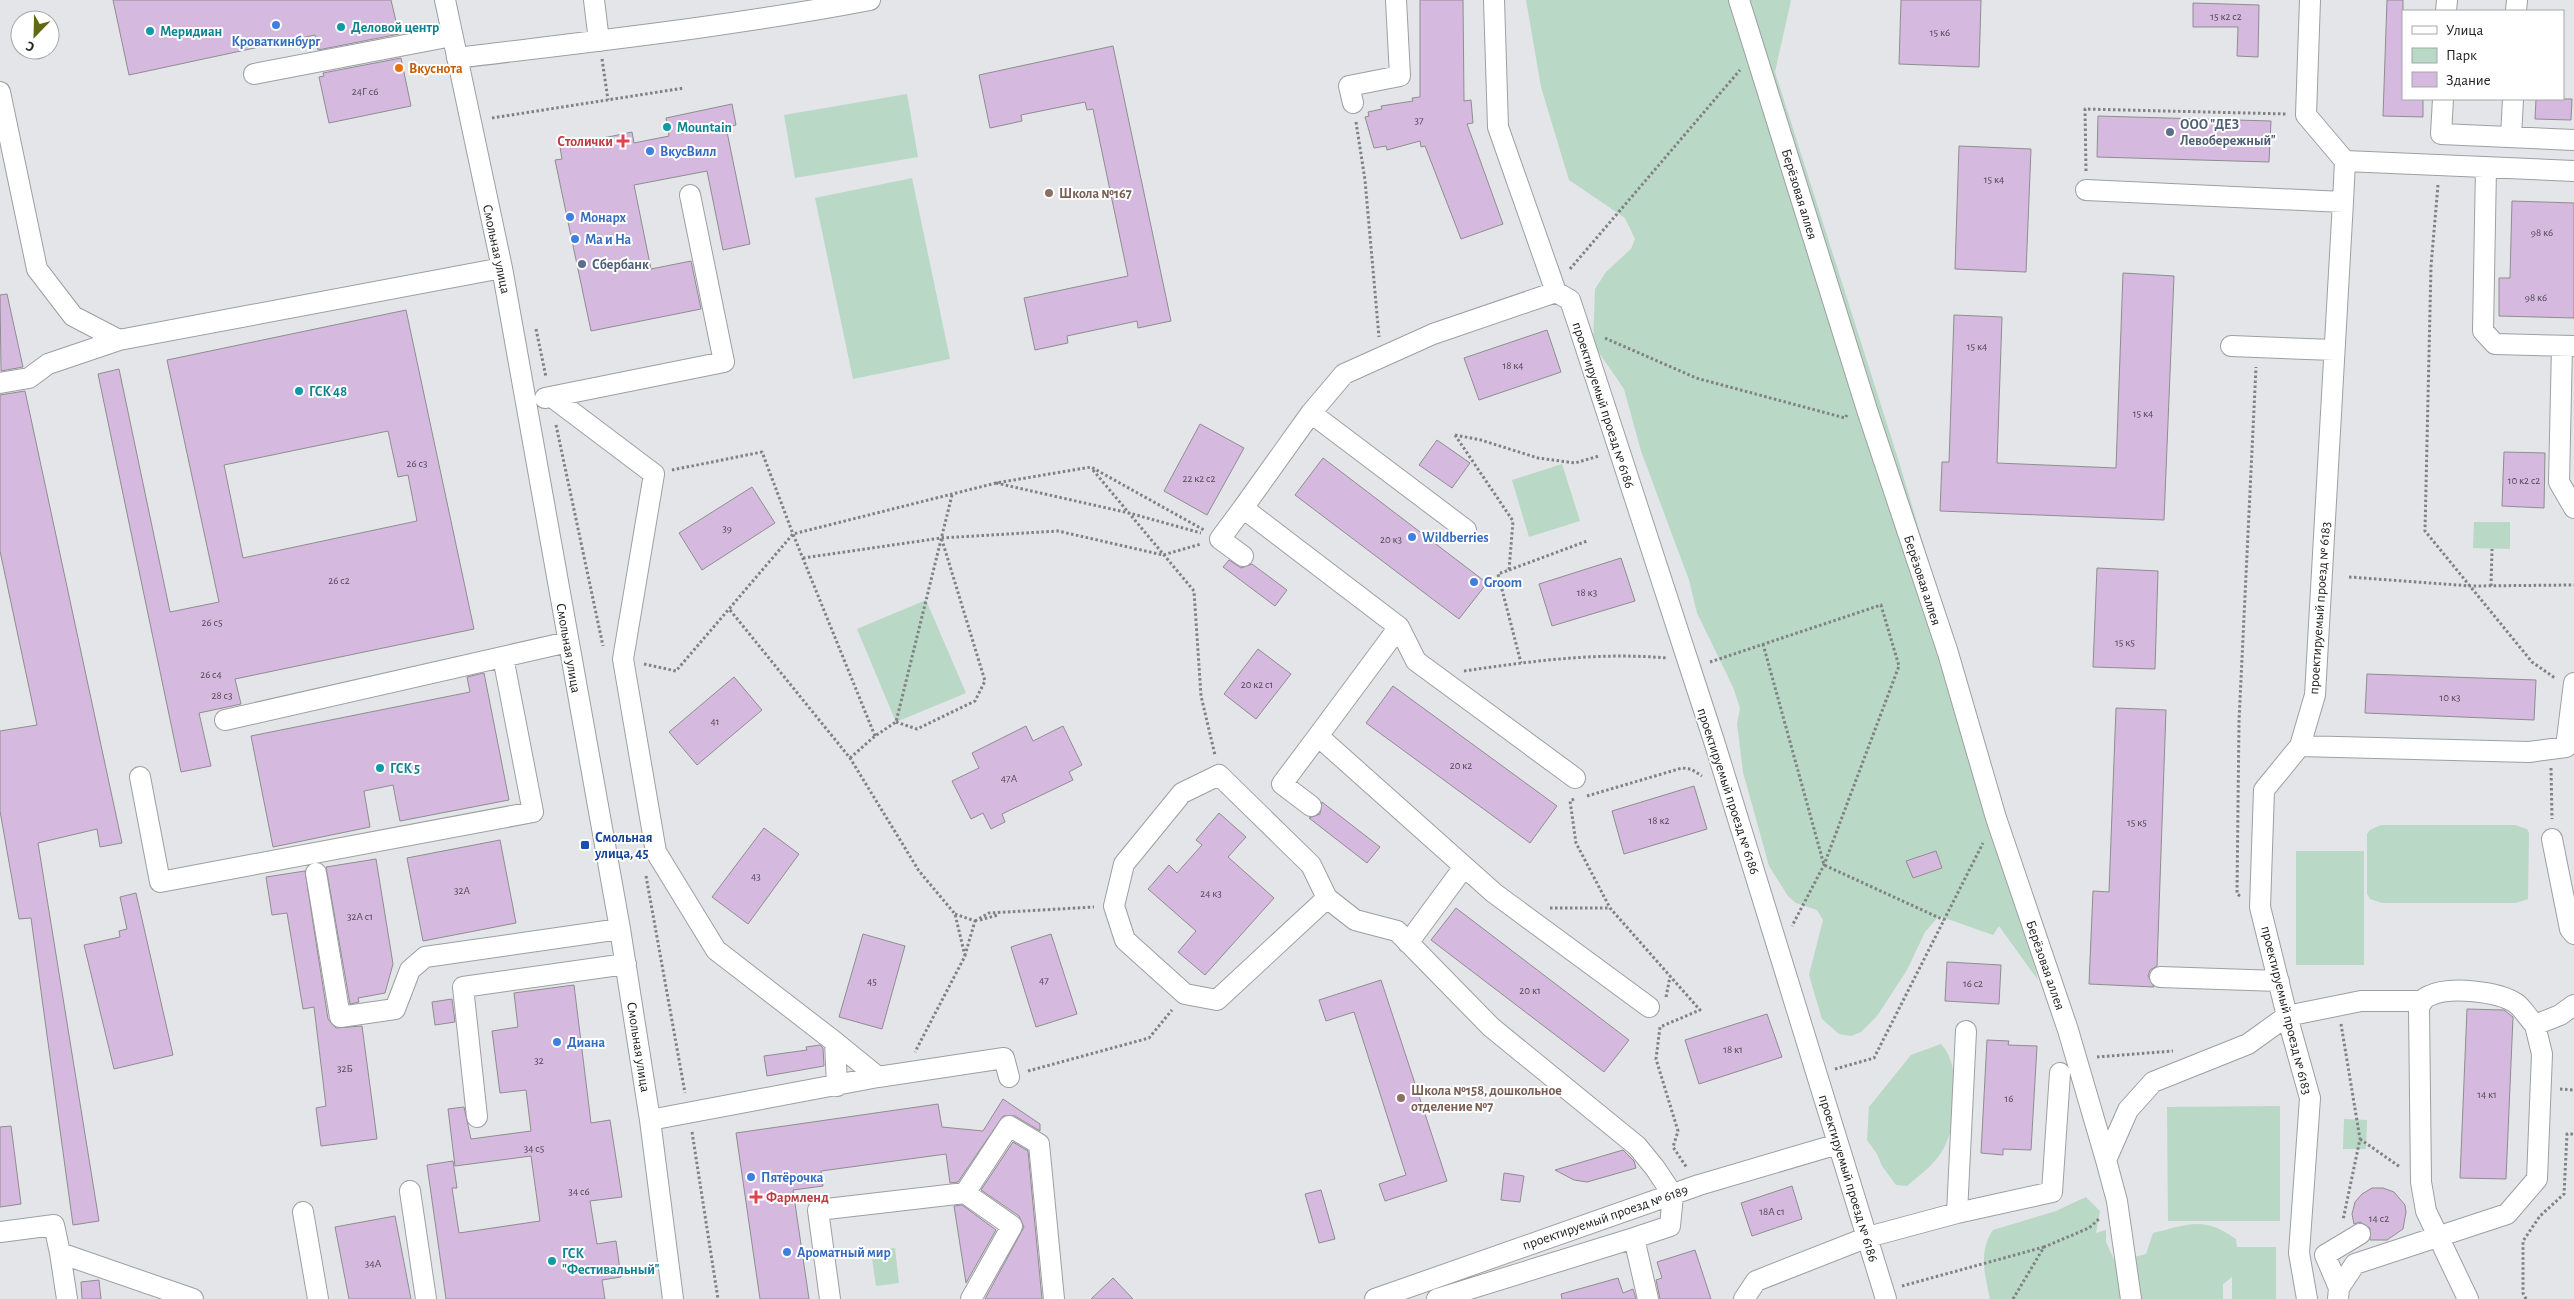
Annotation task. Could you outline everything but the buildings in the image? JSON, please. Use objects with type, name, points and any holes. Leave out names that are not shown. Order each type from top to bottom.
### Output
[{"type":"street","name":"Смольная улица","points":[[445,0],[502,268],[620,929],[650,1120],[673,1299]]},
{"type":"street","points":[[594,0],[599,41]]},
{"type":"street","points":[[457,58],[599,41],[820,5],[870,0]]},
{"type":"street","points":[[1353,103],[1348,86],[1400,76],[1396,0]]},
{"type":"street","name":"проектируемый проезд № 6186","points":[[1494,0],[1498,127],[1563,296],[1579,327],[1780,951],[1885,1295]]},
{"type":"street","name":"Берёзовая аллея","points":[[1739,0],[1860,389],[1948,653],[1996,818],[2077,1059],[2117,1201],[2131,1299]]},
{"type":"street","points":[[2310,0],[2306,115],[2345,161],[2574,171]]},
{"type":"street","points":[[254,74],[452,36]]},
{"type":"street","points":[[0,92],[37,268],[74,316],[119,340]]},
{"type":"street","points":[[2442,100],[2441,134],[2574,140]]},
{"type":"street","points":[[2511,137],[2513,100]]},
{"type":"street","name":"проектируемый проезд № 6183","points":[[2307,1299],[2299,1253],[2310,1098],[2260,907],[2264,790],[2300,746],[2315,695],[2345,161]]},
{"type":"street","points":[[2486,167],[2483,331],[2495,344],[2568,346],[2560,482],[2574,508]]},
{"type":"street","points":[[2086,190],[2343,202]]},
{"type":"street","points":[[526,402],[724,362],[690,195]]},
{"type":"street","points":[[0,383],[29,378],[48,364],[119,340],[502,268]]},
{"type":"street","points":[[1243,556],[1220,539],[1311,413],[1344,374],[1433,334],[1563,296]]},
{"type":"street","points":[[2231,346],[2334,350]]},
{"type":"street","points":[[551,397],[654,474],[623,659],[656,852],[716,950],[878,1077]]},
{"type":"street","points":[[1311,413],[1466,530]]},
{"type":"street","points":[[1243,508],[1399,627],[1416,661],[1575,778]]},
{"type":"street","points":[[1311,806],[1282,784],[1399,627]]},
{"type":"street","points":[[225,720],[568,642]]},
{"type":"street","points":[[140,777],[160,882],[532,812],[503,657]]},
{"type":"street","points":[[2300,746],[2564,752],[2573,687]]},
{"type":"street","points":[[1318,736],[1464,867],[1516,909],[1649,1007]]},
{"type":"street","points":[[1327,898],[1217,1000],[1185,994],[1125,940],[1114,906],[1124,864],[1182,793],[1220,776],[1311,865],[1327,898],[1355,920],[1397,931],[1491,1027],[1637,1146],[1656,1168],[1673,1194],[1670,1226],[1437,1299]]},
{"type":"street","points":[[2552,839],[2570,929],[2574,934]]},
{"type":"street","points":[[1408,942],[1464,867]]},
{"type":"street","points":[[316,873],[340,1017],[395,1009],[410,970],[425,957],[620,929]]},
{"type":"street","points":[[477,1118],[463,987],[626,964]]},
{"type":"street","points":[[2160,977],[2279,982]]},
{"type":"street","points":[[2106,1160],[2128,1110],[2153,1082],[2248,1044],[2287,1016],[2361,1001],[2422,1000],[2429,996],[2450,991],[2486,992],[2516,1004],[2534,1025],[2542,1054],[2537,1179],[2507,1214],[2354,1264],[2338,1294]]},
{"type":"street","points":[[2422,1000],[2419,1008],[2421,1182],[2426,1211],[2437,1238],[2468,1299]]},
{"type":"street","points":[[2534,1025],[2560,1015],[2574,1005]]},
{"type":"street","points":[[1957,1213],[1966,1031]]},
{"type":"street","points":[[835,1042],[837,1086]]},
{"type":"street","points":[[650,1120],[878,1077],[1004,1058],[1009,1076]]},
{"type":"street","points":[[1744,1299],[1756,1281],[1868,1238],[1957,1213],[2052,1192],[2060,1073]]},
{"type":"street","points":[[965,1193],[1009,1126],[1039,1144],[1054,1299]]},
{"type":"street","name":"проектируемый проезд № 6189","points":[[1382,1298],[1699,1185],[1838,1144]]},
{"type":"street","points":[[410,1191],[426,1299]]},
{"type":"street","points":[[830,1299],[818,1210],[965,1193],[1012,1226],[972,1299]]},
{"type":"street","points":[[303,1212],[318,1299]]},
{"type":"street","points":[[0,1232],[54,1225],[67,1299]]},
{"type":"street","points":[[2338,1294],[2324,1254],[2360,1234]]},
{"type":"street","points":[[1634,1238],[1648,1299]]},
{"type":"street","points":[[60,1253],[149,1290],[194,1299]]},
{"type":"path","points":[[599,41],[608,100]]},
{"type":"path","points":[[1563,296],[1566,273],[1756,51]]},
{"type":"path","points":[[492,118],[684,88]]},
{"type":"path","points":[[1353,103],[1365,180],[1380,341]]},
{"type":"path","points":[[490,109],[494,128]]},
{"type":"path","points":[[2086,190],[2085,109],[2306,115]]},
{"type":"path","points":[[2439,164],[2431,266],[2425,531],[2532,662],[2573,687]]},
{"type":"path","points":[[534,320],[607,662],[623,659],[676,672],[793,534],[996,483],[1091,467],[1220,539]]},
{"type":"path","points":[[1579,327],[1696,378],[1846,418],[1860,389]]},
{"type":"path","points":[[2257,347],[2239,721],[2237,894],[2260,907]]},
{"type":"path","points":[[1509,570],[1513,521],[1455,435],[1481,440],[1538,458],[1575,464],[1619,450]]},
{"type":"path","points":[[654,474],[762,452],[793,534],[875,736]]},
{"type":"path","points":[[1091,467],[1194,591],[1201,696],[1220,776]]},
{"type":"path","points":[[996,483],[1129,513],[1220,539]]},
{"type":"path","points":[[850,758],[875,736],[896,722],[952,495]]},
{"type":"path","points":[[803,558],[941,538],[1058,531],[1164,555],[1220,539]]},
{"type":"path","points":[[896,722],[917,729],[975,701],[985,682],[941,538]]},
{"type":"path","points":[[1521,663],[1498,574],[1587,541]]},
{"type":"path","points":[[2491,586],[2492,548]]},
{"type":"path","points":[[2349,576],[2471,586],[2574,585]]},
{"type":"path","points":[[1435,675],[1521,663],[1623,654],[1689,664],[1763,644],[1881,604],[1899,666],[1824,865],[1780,951]]},
{"type":"path","points":[[730,610],[850,758],[918,870],[955,914],[964,956]]},
{"type":"path","points":[[1763,644],[1824,865],[1944,920]]},
{"type":"path","points":[[2552,839],[2564,752]]},
{"type":"path","points":[[1658,774],[1570,801],[1576,843],[1610,908],[1700,1010],[1660,1027],[1656,1059],[1678,1131],[1673,1147],[1699,1185]]},
{"type":"path","points":[[1816,1074],[1874,1058],[1996,818]]},
{"type":"path","points":[[645,873],[689,1114],[718,1299]]},
{"type":"path","points":[[955,914],[975,921],[989,914],[1114,906]]},
{"type":"path","points":[[1516,909],[1610,908]]},
{"type":"path","points":[[904,1074],[964,956],[975,921]]},
{"type":"path","points":[[1009,1076],[1149,1038],[1185,994]]},
{"type":"path","points":[[2338,1247],[2360,1139],[2339,1006]]},
{"type":"path","points":[[2077,1059],[2181,1050]]},
{"type":"path","points":[[2526,1299],[2523,1293],[2523,1241],[2540,1216],[2564,1194],[2567,1134],[2574,1134]]},
{"type":"path","points":[[2360,1139],[2421,1182]]},
{"type":"path","points":[[1885,1295],[2044,1247],[2089,1228],[2117,1201]]},
{"type":"path","points":[[2012,1299],[2044,1247]]},
{"type":"green space","points":[[1526,0],[1791,0],[1775,72],[1900,465],[1944,614],[2038,980],[1999,926],[1993,935],[1939,916],[1925,932],[1907,970],[1877,1016],[1861,1032],[1851,1036],[1839,1034],[1822,1019],[1809,975],[1823,920],[1817,910],[1796,903],[1788,896],[1769,866],[1743,772],[1737,724],[1740,708],[1733,687],[1697,613],[1689,580],[1641,451],[1624,389],[1593,344],[1595,289],[1606,272],[1631,249],[1635,239],[1625,218],[1569,180],[1541,87]],"holes":[[[1936,851],[1942,868],[1913,878],[1907,861]]]},
{"type":"green space","points":[[907,94],[918,157],[795,178],[784,115]]},
{"type":"green space","points":[[912,178],[950,359],[853,379],[815,198]]},
{"type":"green space","points":[[1562,464],[1580,521],[1529,537],[1512,480]]},
{"type":"green space","points":[[2474,522],[2510,522],[2510,549],[2473,548]]},
{"type":"green space","points":[[926,600],[966,693],[896,722],[857,629]]},
{"type":"green space","points":[[2381,825],[2515,825],[2527,829],[2529,833],[2528,899],[2516,903],[2382,903],[2370,899],[2367,894],[2367,834],[2370,830]]},
{"type":"green space","points":[[2296,851],[2364,851],[2364,965],[2296,965]]},
{"type":"green space","points":[[1941,1044],[1948,1054],[1953,1068],[1955,1083],[1954,1116],[1950,1132],[1945,1146],[1931,1165],[1907,1186],[1896,1185],[1867,1140],[1869,1107],[1911,1055]]},
{"type":"green space","points":[[2280,1106],[2280,1221],[2168,1221],[2167,1107]]},
{"type":"green space","points":[[2344,1119],[2367,1120],[2366,1149],[2343,1149]]},
{"type":"green space","points":[[2086,1197],[2100,1211],[2096,1233],[2106,1230],[2106,1242],[2115,1262],[2146,1254],[2153,1233],[2196,1224],[2214,1227],[2224,1232],[2236,1239],[2237,1247],[2276,1247],[2276,1299],[2232,1299],[2232,1277],[2223,1284],[2223,1299],[1990,1299],[1984,1255],[1988,1238],[1993,1230],[2056,1211]]},
{"type":"green space","points":[[895,1248],[899,1283],[876,1286],[871,1251]]},
{"type":"place","name":"Кроваткинбург","points":[[276,25]]},
{"type":"place","name":"Деловой центр","points":[[341,27]]},
{"type":"place","name":"Меридиан","points":[[150,31]]},
{"type":"place","name":"Вкуснота","points":[[399,68]]},
{"type":"place","name":"Mountain","points":[[667,127]]},
{"type":"place","name":"ООО \"ДЕЗ Левобережный\"","points":[[2170,132]]},
{"type":"place","name":"Столички","points":[[623,141]]},
{"type":"place","name":"ВкусВилл","points":[[650,151]]},
{"type":"place","name":"Школа №167","points":[[1049,193]]},
{"type":"place","name":"Монарх","points":[[570,217]]},
{"type":"place","name":"Ма и На","points":[[575,239]]},
{"type":"place","name":"Сбербанк","points":[[582,264]]},
{"type":"place","name":"ГСК 48","points":[[299,391]]},
{"type":"place","name":"Wildberries","points":[[1412,537]]},
{"type":"place","name":"Groom","points":[[1474,582]]},
{"type":"place","name":"ГСК 5","points":[[380,768]]},
{"type":"place","name":"Смольная улица, 45","points":[[585,845]]},
{"type":"place","name":"Диана","points":[[557,1042]]},
{"type":"place","name":"Школа №158, дошкольное отделение №7","points":[[1401,1098]]},
{"type":"place","name":"Пятёрочка","points":[[751,1177]]},
{"type":"place","name":"Фармленд","points":[[756,1197]]},
{"type":"place","name":"Ароматный мир","points":[[787,1252]]},
{"type":"place","name":"ГСК \"Фестивальный\"","points":[[552,1261]]}]
